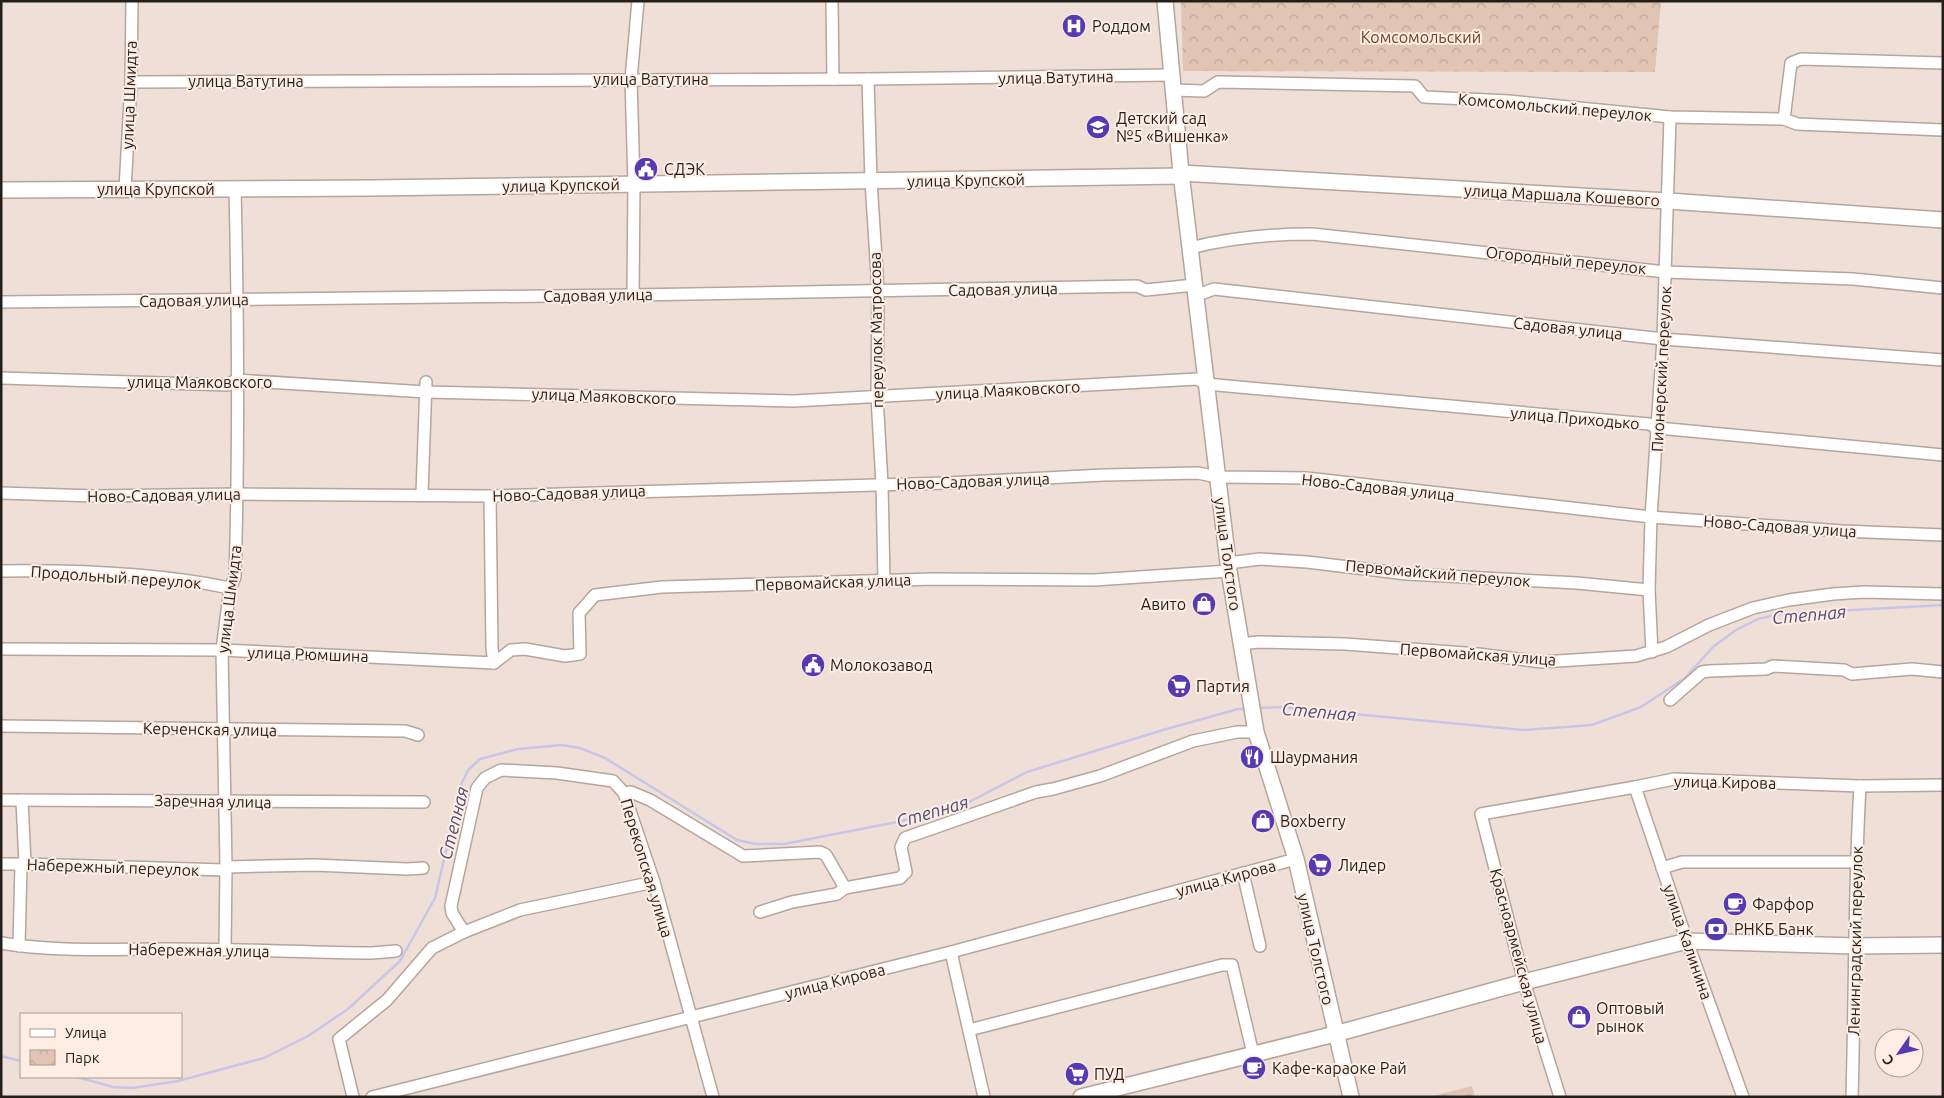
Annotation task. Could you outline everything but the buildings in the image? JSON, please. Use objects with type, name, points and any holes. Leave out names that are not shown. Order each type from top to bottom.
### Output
[{"type":"main road","name":"улица Толстого","points":[[1165,1],[1181,175],[1228,567],[1241,644],[1256,729],[1296,859],[1351,1097]]},
{"type":"main road","name":"улица Крупской","points":[[1,190],[871,181],[1181,175]]},
{"type":"main road","name":"улица Маршала Кошевого","points":[[1181,175],[1668,201],[1943,220]]},
{"type":"main road","points":[[1081,1097],[1335,1034],[1524,982],[1687,941],[1856,946],[1943,945]]},
{"type":"street","name":"улица Шмидта","points":[[125,189],[131,82],[132,1]]},
{"type":"street","points":[[633,295],[634,183],[631,79],[638,1]]},
{"type":"street","points":[[832,1],[833,79]]},
{"type":"street","points":[[1784,119],[1791,64],[1801,59],[1943,63]]},
{"type":"street","name":"улица Ватутина","points":[[131,82],[631,79],[1172,82]]},
{"type":"street","name":"переулок Матросова","points":[[868,79],[871,181],[878,290],[876,397],[882,484],[884,581]]},
{"type":"street","name":"Комсомольский переулок","points":[[1172,82],[1204,91],[1218,82],[1415,86],[1424,96],[1509,101],[1670,117],[1784,119],[1797,124],[1943,130]]},
{"type":"street","name":"Пионерский переулок","points":[[1652,652],[1649,590],[1651,517],[1663,339],[1670,117]]},
{"type":"street","name":"улица Шмидта","points":[[224,949],[226,868],[222,650],[230,588],[234,577],[238,494],[235,188]]},
{"type":"street","name":"Огородный переулок","points":[[1190,248],[1220,241],[1281,234],[1312,234],[1666,272],[1853,279],[1943,288]]},
{"type":"street","name":"Садовая улица","points":[[1,302],[633,295],[1137,286],[1146,290],[1195,291],[1214,289],[1663,339],[1943,360]]},
{"type":"street","name":"улица Маяковского","points":[[1,378],[228,386],[236,380],[794,401],[1198,378],[1206,384]]},
{"type":"street","name":"улица Приходько","points":[[1206,384],[1649,424],[1658,428],[1943,455]]},
{"type":"street","points":[[422,494],[426,387]]},
{"type":"street","name":"Ново-Садовая улица","points":[[1,493],[95,496],[238,494],[490,496],[1198,473],[1217,477],[1306,478],[1651,517],[1842,531],[1943,535]]},
{"type":"street","points":[[490,496],[492,648],[494,663]]},
{"type":"street","name":"Первомайский переулок","points":[[1228,567],[1260,559],[1307,562],[1407,574],[1578,583],[1649,590]]},
{"type":"street","name":"Первомайская улица","points":[[494,663],[511,650],[525,648],[565,656],[580,654],[579,613],[595,595],[662,587],[933,579],[1094,580],[1228,567]]},
{"type":"street","name":"Продольный переулок","points":[[1,570],[64,570],[200,582],[230,588]]},
{"type":"street","name":"Первомайская улица","points":[[1241,644],[1258,642],[1345,644],[1478,654],[1542,662],[1636,656],[1666,647],[1708,625],[1753,608],[1789,600],[1864,592],[1943,594]]},
{"type":"street","name":"улица Рюмшина","points":[[1,649],[222,650],[494,663]]},
{"type":"street","points":[[1670,700],[1702,672],[1709,671],[1766,669],[1773,666],[1844,670],[1852,674],[1912,669],[1943,672]]},
{"type":"street","name":"Керченская улица","points":[[1,726],[405,731],[418,735]]},
{"type":"street","points":[[760,912],[792,902],[836,894],[844,888],[900,878],[906,872],[901,847],[904,838],[936,826],[1036,792],[1053,790],[1100,776],[1193,741],[1256,729]]},
{"type":"street","name":"Перекопская улица","points":[[464,932],[452,913],[452,906],[477,788],[485,778],[500,770],[583,776],[613,781],[624,793],[654,882],[714,1097]]},
{"type":"street","name":"улица Кирова","points":[[1481,814],[1635,788],[1674,779],[1860,786],[1943,785]]},
{"type":"street","name":"Ленинградский переулок","points":[[1852,1097],[1856,862],[1860,786]]},
{"type":"street","name":"улица Калинина","points":[[1635,788],[1743,1097]]},
{"type":"street","points":[[624,793],[631,792],[650,800],[743,856],[820,852],[826,855],[844,888]]},
{"type":"street","name":"Заречная улица","points":[[1,800],[424,802]]},
{"type":"street","points":[[20,946],[23,864],[22,800]]},
{"type":"street","name":"Красноармейская улица","points":[[1481,814],[1524,982],[1560,1097]]},
{"type":"street","name":"улица Кирова","points":[[372,1097],[952,952],[1296,859]]},
{"type":"street","points":[[1662,868],[1682,862],[1856,862]]},
{"type":"street","name":"Набережный переулок","points":[[1,864],[226,868],[314,865],[423,868]]},
{"type":"street","points":[[1243,873],[1260,946]]},
{"type":"street","points":[[353,1097],[339,1039],[387,1000],[432,948],[464,932],[520,910],[654,882]]},
{"type":"street","name":"Набережная улица","points":[[1,943],[20,946],[372,953],[396,951]]},
{"type":"street","points":[[952,952],[984,1097]]},
{"type":"street","points":[[969,1030],[1222,964],[1232,965],[1253,1054]]},
{"type":"green space","name":"Комсомольский","points":[[1181,1],[1661,1],[1655,72],[1183,71]]},
{"type":"green space","points":[[1472,1086],[1475,1097],[1429,1097]]},
{"type":"waterway","name":"Степная","points":[[1258,708],[1281,707],[1523,730],[1592,725],[1641,707],[1685,678],[1713,647],[1736,630],[1758,619],[1780,614],[1943,605]]},
{"type":"waterway","name":"Степная","points":[[81,1078],[113,1087],[132,1088],[178,1081],[264,1058],[308,1036],[348,1009],[400,961],[435,898],[462,782],[469,769],[480,759],[518,749],[562,745],[580,748],[605,758],[737,840],[756,844],[784,844],[902,821],[971,801],[1027,772],[1163,730],[1238,709],[1248,709]]},
{"type":"waterway","name":"Степная","points":[[1,1056],[20,1061]]},
{"type":"place","name":"Роддом","points":[[1074,26]]},
{"type":"place","name":"Детский сад №5 «Вишенка»","points":[[1098,127]]},
{"type":"place","name":"СДЭК","points":[[646,169]]},
{"type":"place","name":"Авито","points":[[1204,604]]},
{"type":"place","name":"Молокозавод","points":[[813,665]]},
{"type":"place","name":"Партия","points":[[1179,686]]},
{"type":"place","name":"Шаурмания","points":[[1252,757]]},
{"type":"place","name":"Boxberry","points":[[1263,821]]},
{"type":"place","name":"Лидер","points":[[1320,865]]},
{"type":"place","name":"Фарфор","points":[[1735,904]]},
{"type":"place","name":"РНКБ Банк","points":[[1716,929]]},
{"type":"place","name":"Оптовый рынок","points":[[1579,1017]]},
{"type":"place","name":"Кафе-караоке Рай","points":[[1254,1068]]},
{"type":"place","name":"ПУД","points":[[1077,1074]]}]
